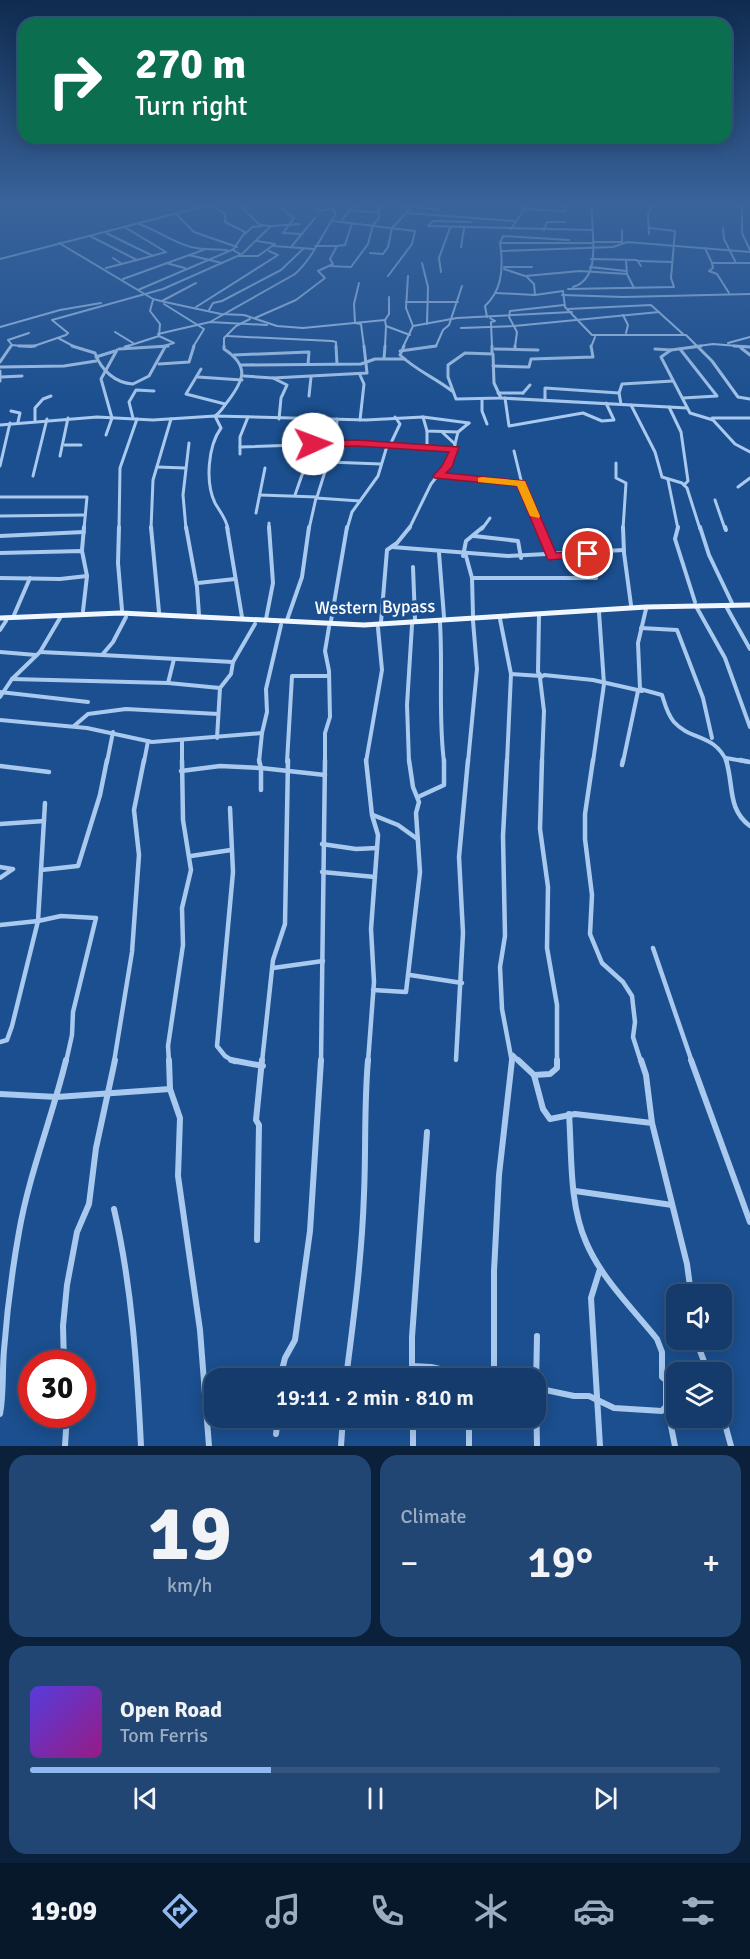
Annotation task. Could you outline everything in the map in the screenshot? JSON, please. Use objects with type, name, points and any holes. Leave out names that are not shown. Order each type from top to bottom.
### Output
[{"type":"main road","name":"Western Bypass","points":[[3,620],[121,613],[364,625],[646,607],[750,605]]},
{"type":"street","points":[[111,272],[159,301],[225,315],[244,315],[272,325]]},
{"type":"street","points":[[123,279],[139,272]]},
{"type":"street","points":[[138,290],[176,272]]},
{"type":"street","points":[[0,327],[60,310],[147,295],[199,272]]},
{"type":"street","points":[[195,307],[250,272]]},
{"type":"street","points":[[209,310],[213,303],[222,301],[276,272]]},
{"type":"street","points":[[0,381],[0,369],[64,366],[96,359],[158,335],[201,326],[225,315],[297,272]]},
{"type":"street","points":[[215,416],[222,412],[225,404],[241,386],[243,378],[241,365],[234,355],[224,349],[226,336],[238,325],[267,315],[296,300],[325,278],[319,272]]},
{"type":"street","points":[[387,276],[389,272]]},
{"type":"street","points":[[424,272],[428,287],[427,324]]},
{"type":"street","points":[[487,317],[484,306],[496,292],[503,272]]},
{"type":"street","points":[[516,272],[525,276],[534,284],[535,295]]},
{"type":"street","points":[[525,276],[571,272]]},
{"type":"street","points":[[563,293],[578,286],[590,272]]},
{"type":"street","points":[[627,272],[634,289]]},
{"type":"street","points":[[568,289],[674,287],[671,272]]},
{"type":"street","points":[[713,272],[717,274],[729,294]]},
{"type":"street","points":[[399,351],[410,335],[412,326],[408,320],[406,302],[408,276]]},
{"type":"street","points":[[159,301],[196,283],[184,279]]},
{"type":"street","points":[[584,280],[591,289]]},
{"type":"street","points":[[355,323],[354,304],[359,283]]},
{"type":"street","points":[[399,351],[435,346],[443,330],[449,325],[449,319],[458,302],[462,286]]},
{"type":"street","points":[[496,292],[622,297],[750,294]]},
{"type":"street","points":[[563,293],[564,305],[595,337]]},
{"type":"street","points":[[384,358],[385,320],[389,314],[389,297]]},
{"type":"street","points":[[153,299],[150,311],[160,324],[158,335]]},
{"type":"street","points":[[29,333],[8,340],[12,345],[31,346],[58,338],[68,333],[53,319],[115,301]]},
{"type":"street","points":[[158,364],[189,362],[190,351],[204,329],[159,301]]},
{"type":"street","points":[[406,302],[458,302]]},
{"type":"street","points":[[567,309],[651,304],[697,345],[738,397],[750,399]]},
{"type":"street","points":[[170,308],[183,305]]},
{"type":"street","points":[[515,349],[517,332],[509,316],[510,311],[564,305]]},
{"type":"street","points":[[412,326],[449,319],[572,312]]},
{"type":"street","points":[[461,328],[490,328],[658,312]]},
{"type":"street","points":[[623,315],[628,329],[625,334]]},
{"type":"street","points":[[487,317],[495,320],[490,328],[494,383],[503,399],[509,426],[583,412],[602,421],[614,420],[606,403]]},
{"type":"street","points":[[210,322],[312,329],[385,320]]},
{"type":"street","points":[[198,377],[287,378],[367,373],[361,324],[355,323]]},
{"type":"street","points":[[386,326],[410,335]]},
{"type":"street","points":[[115,332],[134,344]]},
{"type":"street","points":[[595,337],[625,334],[684,334]]},
{"type":"street","points":[[118,350],[165,347],[174,342],[158,335]]},
{"type":"street","points":[[226,336],[336,342],[337,364]]},
{"type":"street","points":[[750,336],[727,344],[697,345],[671,350],[655,349],[692,414],[716,422],[735,444],[750,452]]},
{"type":"street","points":[[493,366],[529,367],[531,359],[593,357],[591,344],[595,337]]},
{"type":"street","points":[[58,338],[71,346],[95,353],[96,359],[105,372],[117,380],[137,382],[143,381],[158,364],[165,347]]},
{"type":"street","points":[[727,344],[741,348],[750,347]]},
{"type":"street","points":[[0,359],[12,345]]},
{"type":"street","points":[[741,348],[750,356]]},
{"type":"street","points":[[495,349],[538,350]]},
{"type":"street","points":[[680,349],[717,396],[683,398]]},
{"type":"street","points":[[106,435],[112,418],[101,382],[118,350]]},
{"type":"street","points":[[661,356],[671,350]]},
{"type":"street","points":[[234,355],[306,351],[310,352],[308,364]]},
{"type":"street","points":[[399,351],[417,371],[437,379],[453,392]]},
{"type":"street","points":[[492,353],[465,353],[451,361],[448,365],[448,377],[456,399],[524,398],[687,408]]},
{"type":"street","points":[[241,365],[367,363],[384,358],[406,359]]},
{"type":"street","points":[[201,369],[186,394],[225,404]]},
{"type":"street","points":[[360,375],[364,384],[360,420]]},
{"type":"street","points":[[1,377],[22,376]]},
{"type":"street","points":[[309,396],[311,377]]},
{"type":"street","points":[[273,378],[285,384]]},
{"type":"street","points":[[279,419],[287,378]]},
{"type":"street","points":[[621,404],[619,393],[622,384],[673,381]]},
{"type":"street","points":[[498,393],[523,393],[530,385]]},
{"type":"street","points":[[545,399],[545,388],[619,393]]},
{"type":"street","points":[[122,610],[118,563],[120,468],[135,419],[129,402],[136,390],[154,391]]},
{"type":"street","points":[[523,393],[524,398]]},
{"type":"street","points":[[35,420],[35,408],[43,399],[51,396]]},
{"type":"street","points":[[482,400],[482,411],[487,424]]},
{"type":"street","points":[[581,402],[583,412]]},
{"type":"street","points":[[630,405],[656,452],[662,477],[684,485],[709,555],[732,603]]},
{"type":"street","points":[[669,407],[681,432],[688,481],[684,485]]},
{"type":"street","points":[[11,411],[20,413],[18,422]]},
{"type":"street","points":[[215,416],[221,428],[214,438],[210,487],[215,502],[226,519],[242,617]]},
{"type":"street","points":[[0,425],[68,418],[171,419],[215,416],[312,420],[423,417],[469,423],[458,432],[456,449],[447,467],[431,484],[413,523],[387,550],[384,563],[381,622]]},
{"type":"street","points":[[240,454],[240,437],[248,417]]},
{"type":"street","points":[[282,1368],[295,1340],[310,1231],[322,1047],[325,904],[322,844],[325,733],[330,717],[329,675],[325,651],[347,527],[352,512],[378,476],[389,445],[400,424],[395,417]]},
{"type":"street","points":[[423,417],[427,431],[427,446]]},
{"type":"street","points":[[60,456],[65,444],[68,418]]},
{"type":"street","points":[[708,418],[750,418]]},
{"type":"street","points":[[33,476],[47,419]]},
{"type":"street","points":[[159,612],[155,553],[150,530],[150,499],[171,419]]},
{"type":"street","points":[[336,443],[337,419]]},
{"type":"street","points":[[295,495],[302,475],[312,463],[312,420]]},
{"type":"street","points":[[0,466],[10,423]]},
{"type":"street","points":[[427,431],[458,432]]},
{"type":"street","points":[[442,432],[455,444]]},
{"type":"street","points":[[189,443],[183,506],[198,583],[200,615]]},
{"type":"street","points":[[240,447],[336,443],[456,449]]},
{"type":"street","points":[[65,444],[81,445]]},
{"type":"street","points":[[514,451],[522,484],[552,557]]},
{"type":"street","points":[[286,620],[302,577],[312,506],[328,462],[381,464]]},
{"type":"street","points":[[616,463],[616,478],[626,483],[623,518],[626,527],[624,550],[631,605]]},
{"type":"street","points":[[157,467],[185,468]]},
{"type":"street","points":[[256,513],[265,468]]},
{"type":"street","points":[[438,476],[522,484]]},
{"type":"street","points":[[738,487],[750,477]]},
{"type":"street","points":[[668,479],[679,531],[675,539],[696,602]]},
{"type":"street","points":[[260,495],[317,496],[360,501]]},
{"type":"street","points":[[0,497],[85,497],[82,550],[87,576],[83,612]]},
{"type":"street","points":[[715,500],[726,530]]},
{"type":"street","points":[[0,516],[85,515]]},
{"type":"street","points":[[456,1060],[462,983],[463,886],[459,857],[477,669],[472,578],[465,556],[466,541],[479,533],[490,518]]},
{"type":"street","points":[[266,618],[273,600],[274,587],[269,523]]},
{"type":"street","points":[[0,536],[84,532]]},
{"type":"street","points":[[474,536],[518,541],[521,558]]},
{"type":"street","points":[[392,547],[440,554],[521,558],[624,550]]},
{"type":"street","points":[[0,553],[82,550]]},
{"type":"street","points":[[440,554],[444,617]]},
{"type":"street","points":[[412,567],[415,620]]},
{"type":"street","points":[[0,578],[87,576]]},
{"type":"street","points":[[14,615],[30,578]]},
{"type":"street","points":[[472,578],[596,578]]},
{"type":"street","points":[[198,583],[234,579]]},
{"type":"street","points":[[697,608],[717,648],[725,658],[750,727]]},
{"type":"street","points":[[727,608],[750,649]]},
{"type":"street","points":[[622,765],[640,691],[638,643],[645,609]]},
{"type":"street","points":[[599,612],[604,684],[585,814],[585,839],[592,895],[590,934],[602,963],[623,982],[632,996],[635,1022],[633,1037],[646,1075],[652,1123],[687,1264],[690,1284]]},
{"type":"street","points":[[534,1075],[550,1074],[557,1068],[556,1005],[547,948],[548,887],[540,829],[544,711],[541,676],[538,672],[538,616]]},
{"type":"street","points":[[102,656],[113,642],[126,617]]},
{"type":"street","points":[[0,697],[6,692],[12,679],[38,653],[60,618]]},
{"type":"street","points":[[494,1368],[494,1271],[500,1175],[513,1055],[502,1019],[501,967],[505,936],[502,836],[511,674],[500,619]]},
{"type":"street","points":[[0,630],[3,620]]},
{"type":"street","points":[[418,797],[442,788],[444,782],[439,724],[443,667],[440,623]]},
{"type":"street","points":[[218,738],[220,688],[231,674],[233,662],[255,624]]},
{"type":"street","points":[[261,790],[259,764],[267,712],[266,689],[281,625]]},
{"type":"street","points":[[374,990],[405,992],[411,975],[410,946],[420,872],[417,839],[418,797],[412,789],[407,740],[406,684],[412,625]]},
{"type":"street","points":[[347,1368],[354,1320],[364,1194],[364,1112],[374,990],[371,929],[378,835],[372,815],[366,759],[382,670],[378,628]]},
{"type":"street","points":[[641,628],[677,630],[702,698],[712,739],[726,758],[733,809],[742,821],[750,826]]},
{"type":"street","points":[[0,652],[233,662]]},
{"type":"street","points":[[168,683],[174,659]]},
{"type":"street","points":[[511,674],[593,680],[662,694],[671,721],[692,734],[712,739]]},
{"type":"street","points":[[257,1240],[259,1125],[256,1120],[275,952],[285,924],[287,771],[292,676],[329,675]]},
{"type":"street","points":[[12,679],[168,683],[220,688]]},
{"type":"street","points":[[0,692],[88,702]]},
{"type":"street","points":[[74,726],[88,714],[126,710],[218,714]]},
{"type":"street","points":[[0,720],[74,726],[113,732],[148,741],[182,741],[262,733]]},
{"type":"street","points":[[41,870],[78,866],[100,795],[113,732]]},
{"type":"street","points":[[64,1350],[63,1326],[67,1285],[77,1232],[89,1204],[96,1148],[109,1094],[132,952],[139,855],[134,810],[148,741]]},
{"type":"street","points":[[182,741],[183,820],[191,856],[191,870],[182,908],[183,945],[168,1046],[170,1089],[180,1118],[178,1176],[200,1330],[209,1446]]},
{"type":"street","points":[[726,758],[750,762]]},
{"type":"street","points":[[0,766],[49,772]]},
{"type":"street","points":[[181,771],[220,766],[325,775]]},
{"type":"street","points":[[0,1042],[7,1040],[14,1021],[33,952],[38,921],[45,803]]},
{"type":"street","points":[[230,808],[233,838],[232,872],[217,1046],[220,1053],[239,1062],[251,1067],[263,1066]]},
{"type":"street","points":[[372,815],[398,825],[417,839]]},
{"type":"street","points":[[0,824],[44,821]]},
{"type":"street","points":[[322,844],[356,849],[377,848]]},
{"type":"street","points":[[191,856],[231,850]]},
{"type":"street","points":[[0,867],[13,869],[0,878]]},
{"type":"street","points":[[322,872],[375,877]]},
{"type":"street","points":[[0,925],[61,916],[96,918],[57,1097],[26,1196],[19,1231],[7,1312],[2,1374],[4,1391],[0,1414]]},
{"type":"street","points":[[652,948],[721,1147],[750,1222]]},
{"type":"street","points":[[273,968],[288,964],[323,961]]},
{"type":"street","points":[[411,975],[462,983]]},
{"type":"street","points":[[513,1055],[534,1075],[545,1114],[550,1119],[568,1114],[652,1123]]},
{"type":"street","points":[[0,1094],[57,1097],[170,1089]]},
{"type":"street","points":[[568,1114],[574,1191],[585,1240],[600,1269],[622,1293],[660,1345],[661,1374],[666,1382]]},
{"type":"street","points":[[423,1368],[412,1366],[412,1337],[427,1132]]},
{"type":"street","points":[[574,1191],[672,1205]]},
{"type":"street","points":[[114,1209],[120,1233],[137,1356],[141,1446]]},
{"type":"street","points":[[600,1269],[591,1298],[600,1446]]},
{"type":"street","points":[[536,1368],[537,1336]]},
{"type":"street","points":[[546,1390],[574,1396],[589,1396],[599,1404],[616,1409],[662,1411],[666,1406]]},
{"type":"street","points":[[65,1446],[66,1428]]},
{"type":"street","points":[[276,1434],[277,1428]]},
{"type":"street","points":[[341,1446],[342,1428]]},
{"type":"street","points":[[413,1428],[413,1446]]},
{"type":"street","points":[[469,1428],[469,1446]]},
{"type":"street","points":[[537,1428],[537,1446]]},
{"type":"street","points":[[671,1428],[675,1446]]},
{"type":"street","points":[[726,1428],[731,1446]]},
{"type":"slow traffic","points":[[482,480],[522,484],[535,516]]},
{"type":"route","points":[[313,444],[357,443],[456,449],[447,467],[438,476],[522,484],[552,557],[588,554]]}]
